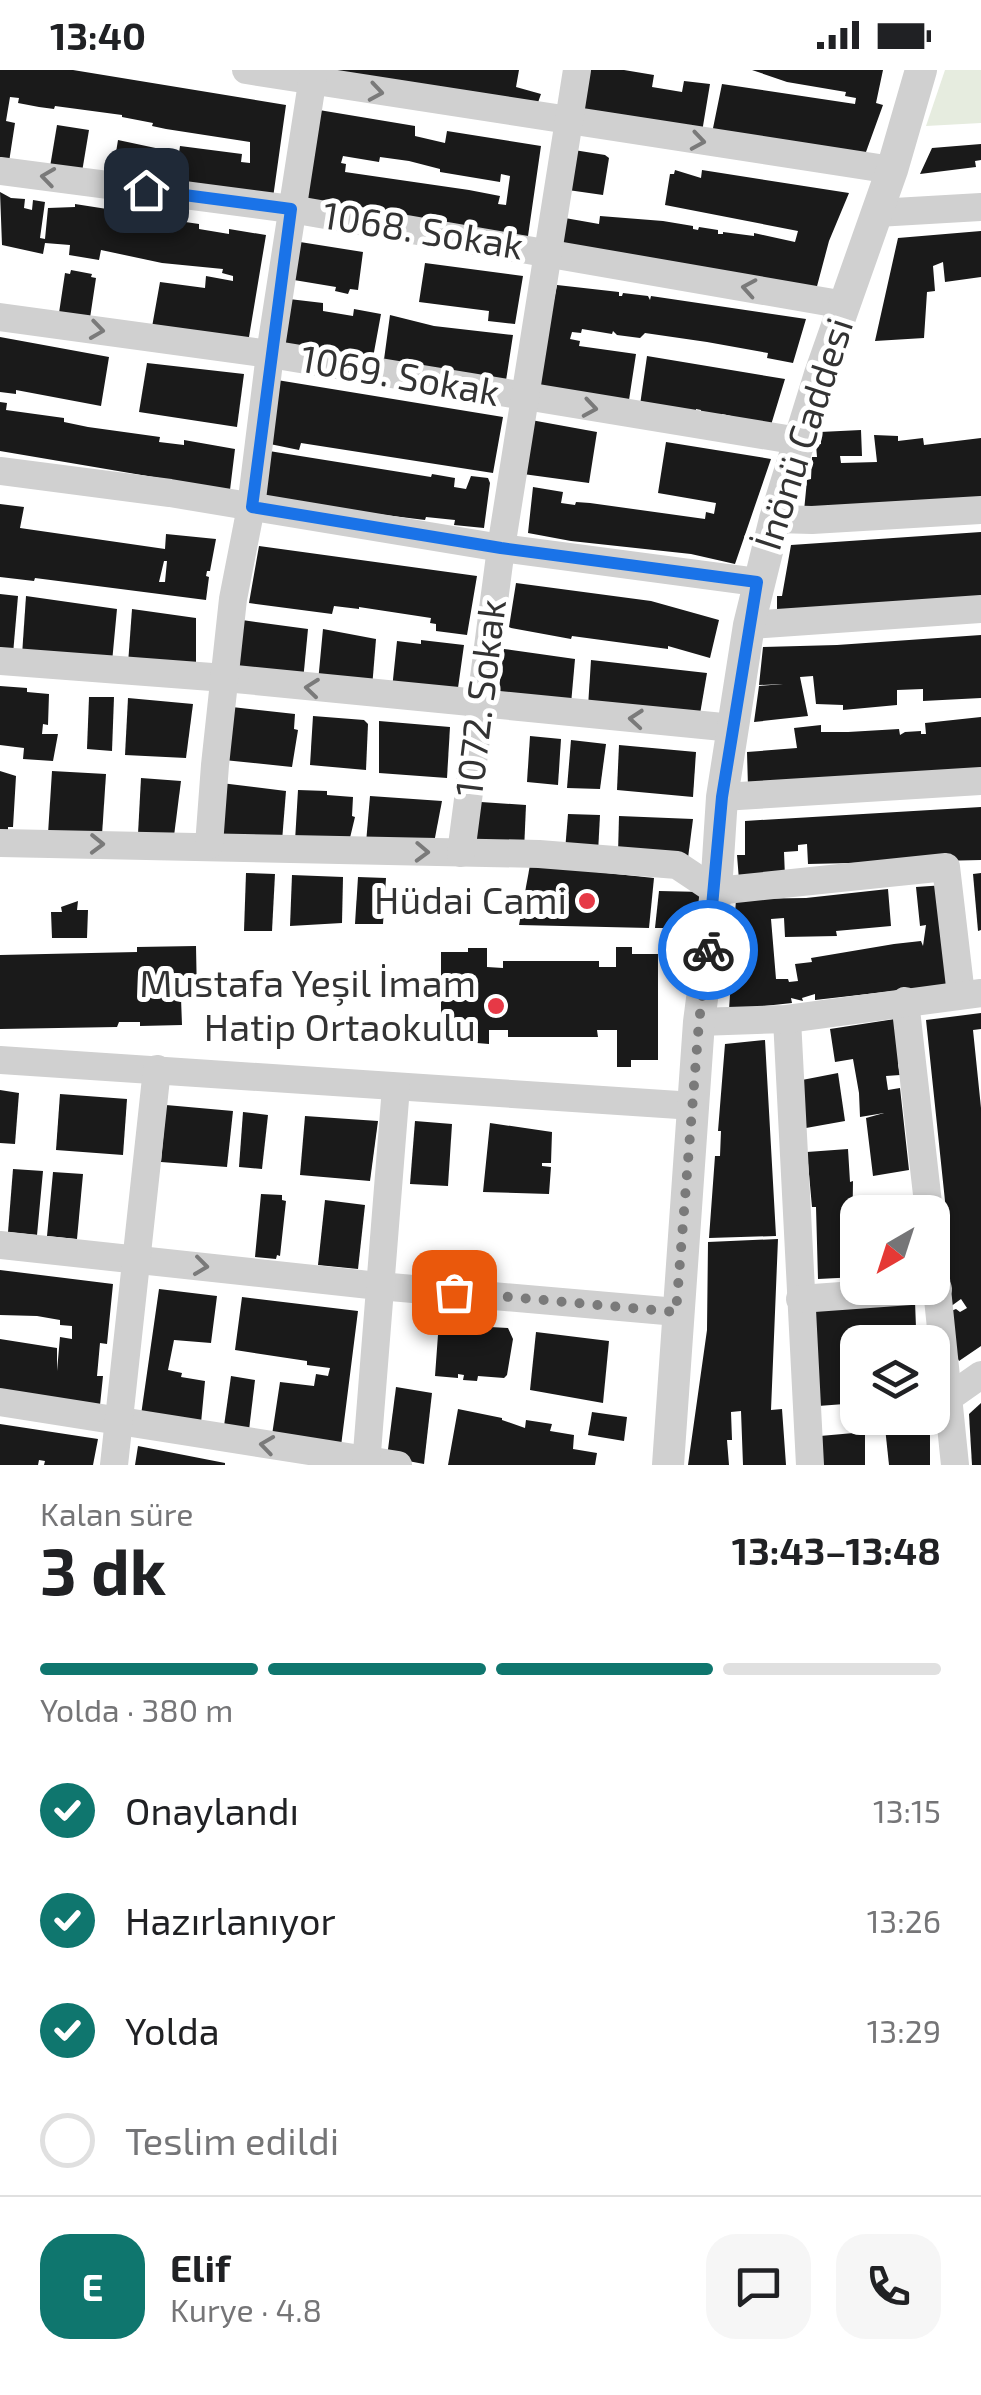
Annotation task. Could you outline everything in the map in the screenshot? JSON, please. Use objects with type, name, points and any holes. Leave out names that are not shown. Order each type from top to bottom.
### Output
[{"type":"street","points":[[246,70],[313,76],[567,122],[892,170]]},
{"type":"street","name":"1072. Sokak","points":[[461,853],[501,548],[577,70]]},
{"type":"street","name":"İnönü Caddesi","points":[[668,1465],[699,1022],[716,891],[722,797],[749,625],[775,518],[878,213],[921,70]]},
{"type":"street","points":[[209,845],[233,599],[252,507],[270,354],[313,76]]},
{"type":"street","name":"1068. Sokak","points":[[0,170],[291,209],[845,305]]},
{"type":"street","points":[[878,213],[981,207]]},
{"type":"street","name":"1069. Sokak","points":[[0,317],[270,354],[799,441]]},
{"type":"street","points":[[0,471],[170,493],[501,548],[757,582]]},
{"type":"street","points":[[775,518],[812,520],[981,510]]},
{"type":"street","points":[[749,625],[981,610]]},
{"type":"street","points":[[0,661],[224,678],[733,728]]},
{"type":"street","points":[[722,797],[981,781]]},
{"type":"street","points":[[0,842],[539,854],[677,866],[716,891],[946,867],[971,994],[787,1020],[699,1022]]},
{"type":"street","points":[[905,1001],[927,1195]]},
{"type":"street","points":[[787,1020],[810,1465]]},
{"type":"street","points":[[0,1060],[694,1106]]},
{"type":"street","points":[[114,1465],[157,1069]]},
{"type":"street","points":[[366,1462],[396,1088]]},
{"type":"street","points":[[0,1245],[379,1286],[676,1312]]},
{"type":"street","points":[[800,1299],[840,1296]]},
{"type":"street","points":[[955,1465],[950,1396],[981,1375]]},
{"type":"street","points":[[0,1402],[398,1465]]},
{"type":"shaded area","points":[[945,70],[981,70],[981,123],[926,126]]},
{"type":"building","points":[[0,70],[73,70],[286,105],[272,205],[112,177],[118,140],[179,153],[180,146],[242,154],[241,162],[250,163],[250,142],[166,129],[122,115],[39,107],[18,103],[19,98],[10,97],[6,121],[15,123],[9,162],[0,160]]},
{"type":"building","points":[[326,70],[519,70],[516,87],[541,94],[535,111]]},
{"type":"building","points":[[588,70],[654,75],[652,87],[682,92],[684,81],[710,84],[701,138],[579,117]]},
{"type":"building","points":[[752,70],[883,70],[876,103],[883,105],[862,163],[711,138],[722,84],[855,104],[856,98],[845,96],[846,92],[787,82]]},
{"type":"building","points":[[319,110],[415,126],[415,136],[445,143],[447,131],[541,146],[527,243],[303,206]],"holes":[[[343,156],[379,162],[380,157],[409,161],[440,172],[500,182],[501,174],[510,176],[506,205],[498,204],[500,196],[345,172],[346,164],[341,163]]]},
{"type":"building","points":[[57,125],[89,130],[82,172],[50,167]]},
{"type":"building","points":[[981,144],[981,160],[975,161],[976,167],[920,174],[932,148]]},
{"type":"building","points":[[574,150],[609,158],[603,195],[568,190]]},
{"type":"building","points":[[675,170],[701,178],[702,170],[849,193],[829,241],[816,290],[561,247],[565,218],[599,224],[600,216],[663,221],[698,230],[718,230],[718,234],[754,233],[795,242],[798,231],[665,205],[670,174]]},
{"type":"building","points":[[0,192],[25,199],[24,208],[32,210],[33,200],[45,202],[40,238],[45,239],[48,208],[75,204],[137,219],[138,215],[199,224],[199,229],[229,234],[229,229],[266,235],[248,343],[152,327],[160,282],[205,288],[206,276],[233,281],[233,276],[222,273],[223,269],[162,263],[101,250],[99,260],[69,255],[70,245],[45,243],[43,254],[2,245]]},
{"type":"building","points":[[981,231],[981,277],[945,282],[943,262],[933,266],[935,291],[927,292],[924,338],[875,341],[898,238]]},
{"type":"building","points":[[300,242],[363,252],[358,290],[350,289],[348,294],[335,291],[336,287],[294,280]]},
{"type":"building","points":[[425,263],[523,276],[515,324],[488,321],[489,311],[419,302]]},
{"type":"building","points":[[71,270],[96,278],[90,318],[59,313],[65,273],[70,274]]},
{"type":"building","points":[[557,285],[806,319],[793,363],[767,358],[768,353],[707,342],[582,329],[581,333],[572,332],[570,339],[580,341],[579,346],[636,354],[629,400],[536,388]]},
{"type":"building","points":[[289,299],[323,303],[323,311],[353,316],[354,309],[381,314],[372,363],[281,348]]},
{"type":"building","points":[[390,315],[434,326],[513,335],[505,387],[383,367]]},
{"type":"building","points":[[0,337],[109,357],[101,406],[16,390],[16,394],[0,392]]},
{"type":"building","points":[[647,356],[785,379],[771,425],[730,419],[731,416],[722,414],[701,414],[696,409],[696,414],[640,405]]},
{"type":"building","points":[[147,363],[244,374],[237,427],[139,412]]},
{"type":"building","points":[[277,380],[503,417],[493,473],[301,443],[299,450],[265,443]]},
{"type":"building","points":[[0,402],[7,403],[6,410],[160,437],[159,442],[184,445],[184,440],[235,449],[230,490],[0,451]]},
{"type":"building","points":[[531,420],[597,432],[589,483],[523,474]]},
{"type":"building","points":[[861,430],[862,456],[840,456],[841,463],[877,462],[874,435],[898,436],[898,441],[923,438],[924,445],[981,438],[981,499],[804,511],[812,457],[817,457],[816,445],[821,444],[820,432]]},
{"type":"building","points":[[666,442],[771,459],[735,564],[691,554],[528,533],[533,487],[563,492],[561,503],[590,503],[705,519],[706,512],[714,514],[716,503],[658,493]]},
{"type":"building","points":[[269,451],[455,478],[454,487],[466,489],[471,476],[488,478],[484,528],[454,525],[455,520],[329,508],[263,495]]},
{"type":"building","points":[[0,504],[24,507],[20,528],[165,549],[166,534],[216,539],[206,576],[206,600],[0,577]],"holes":[[[164,561],[165,582],[159,582]]]},
{"type":"building","points":[[981,532],[981,602],[777,615],[777,596],[782,596],[791,545]]},
{"type":"building","points":[[259,546],[477,576],[467,635],[436,631],[431,618],[359,607],[334,606],[332,614],[249,603]]},
{"type":"building","points":[[516,583],[651,601],[719,620],[710,658],[668,646],[572,636],[571,639],[511,628]]},
{"type":"building","points":[[0,594],[18,596],[13,654],[0,653]]},
{"type":"building","points":[[26,596],[117,609],[112,662],[22,655]]},
{"type":"building","points":[[132,609],[196,618],[196,670],[128,664]]},
{"type":"building","points":[[242,620],[308,629],[303,681],[236,674]]},
{"type":"building","points":[[323,629],[376,639],[372,688],[318,682]]},
{"type":"building","points":[[981,635],[981,698],[923,701],[923,689],[897,690],[897,705],[843,710],[843,705],[816,704],[813,676],[800,677],[808,716],[754,722],[759,686],[783,684],[759,685],[763,647]]},
{"type":"building","points":[[421,640],[464,645],[457,695],[392,689],[397,641],[421,644]]},
{"type":"building","points":[[504,649],[575,659],[571,704],[498,696]]},
{"type":"building","points":[[591,660],[707,673],[699,720],[588,707]]},
{"type":"building","points":[[0,686],[49,694],[48,725],[43,724],[42,734],[58,734],[53,761],[23,759],[24,748],[0,745]]},
{"type":"building","points":[[89,697],[114,697],[112,751],[87,749]]},
{"type":"building","points":[[128,698],[193,704],[186,758],[125,755]]},
{"type":"building","points":[[232,707],[295,714],[294,729],[298,730],[292,767],[224,760]]},
{"type":"building","points":[[313,716],[364,720],[368,724],[366,770],[310,765]]},
{"type":"building","points":[[981,717],[981,775],[748,787],[747,752],[797,748],[794,728],[821,725],[821,732],[899,729],[900,735],[921,731],[926,734],[925,723]]},
{"type":"building","points":[[379,721],[450,727],[447,778],[379,773]]},
{"type":"building","points":[[530,736],[561,739],[558,785],[527,782]]},
{"type":"building","points":[[571,740],[606,744],[600,789],[567,788]]},
{"type":"building","points":[[619,745],[696,752],[693,797],[617,790]]},
{"type":"building","points":[[0,771],[16,776],[13,827],[8,827],[8,831],[0,831]]},
{"type":"building","points":[[52,771],[106,774],[102,835],[48,834]]},
{"type":"building","points":[[141,778],[181,781],[174,836],[138,834]]},
{"type":"building","points":[[221,783],[286,791],[282,841],[213,838]]},
{"type":"building","points":[[298,790],[353,797],[355,817],[349,842],[295,841]]},
{"type":"building","points":[[370,796],[442,801],[433,848],[366,843]]},
{"type":"building","points":[[481,802],[526,805],[524,851],[474,848]]},
{"type":"building","points":[[981,807],[981,860],[808,864],[807,844],[798,845],[798,851],[784,852],[785,877],[739,880],[737,855],[745,855],[745,821]]},
{"type":"building","points":[[568,814],[600,815],[598,853],[565,851]]},
{"type":"building","points":[[619,816],[693,819],[688,858],[618,854]]},
{"type":"building","name":"Hüdai Cami","points":[[530,865],[654,878],[649,928],[519,925]]},
{"type":"building","points":[[246,873],[275,874],[272,931],[244,931]]},
{"type":"building","points":[[981,873],[981,930],[978,931],[973,874]]},
{"type":"building","points":[[292,875],[343,877],[342,923],[290,926]]},
{"type":"building","points":[[358,877],[386,878],[383,924],[355,924]]},
{"type":"building","points":[[945,885],[955,984],[815,1000],[815,994],[802,998],[803,1001],[791,998],[792,1003],[729,1010],[736,899],[806,898],[888,889],[891,926],[836,931],[837,936],[785,937],[784,918],[771,919],[776,979],[789,982],[798,981],[795,964],[812,962],[811,958],[921,941],[923,946],[926,925],[920,926],[916,887]]},
{"type":"building","points":[[659,891],[704,892],[700,928],[655,928]]},
{"type":"building","points":[[78,901],[77,910],[88,910],[87,938],[52,938],[51,912],[62,912],[61,907]]},
{"type":"building","points":[[196,946],[197,998],[181,998],[182,1025],[119,1022],[117,1027],[0,1029],[0,955],[137,952],[137,947]]},
{"type":"building","points":[[616,947],[632,947],[632,954],[658,954],[658,1060],[631,1060],[631,1067],[617,1067],[617,1030],[597,1030],[598,1037],[508,1037],[508,1030],[489,1030],[489,1044],[441,1040],[441,952],[487,948],[487,967],[503,968],[503,961],[599,961],[599,967],[616,967]]},
{"type":"building","points":[[981,1013],[981,1029],[973,1030],[981,1108],[981,1346],[959,1361],[952,1348],[951,1311],[967,1308],[961,1299],[950,1307],[950,1195],[944,1195],[926,1020]]},
{"type":"building","points":[[895,1019],[902,1064],[898,1064],[900,1075],[886,1076],[888,1090],[900,1088],[909,1170],[873,1176],[866,1118],[884,1113],[860,1117],[853,1059],[835,1062],[830,1029]]},
{"type":"building","points":[[765,1040],[776,1236],[709,1238],[715,1156],[720,1156],[718,1131],[725,1044]]},
{"type":"building","points":[[838,1073],[845,1121],[806,1128],[802,1080]]},
{"type":"building","points":[[0,1090],[19,1093],[15,1144],[0,1143]]},
{"type":"building","points":[[60,1094],[127,1099],[123,1155],[56,1150]]},
{"type":"building","points":[[166,1105],[233,1111],[227,1167],[161,1162]]},
{"type":"building","points":[[243,1112],[268,1115],[262,1169],[239,1167]]},
{"type":"building","points":[[305,1116],[378,1121],[370,1181],[300,1175]]},
{"type":"building","points":[[415,1121],[452,1124],[448,1186],[410,1184]]},
{"type":"building","points":[[490,1123],[552,1132],[551,1163],[542,1163],[551,1167],[549,1194],[483,1192]]},
{"type":"building","points":[[848,1149],[853,1195],[840,1195],[840,1278],[818,1279],[816,1207],[812,1207],[807,1152]]},
{"type":"building","points":[[13,1169],[43,1171],[37,1235],[8,1232]]},
{"type":"building","points":[[53,1172],[83,1174],[77,1239],[47,1236]]},
{"type":"building","points":[[261,1194],[282,1195],[286,1201],[280,1256],[276,1259],[255,1257]]},
{"type":"building","points":[[325,1200],[365,1205],[358,1269],[318,1265]]},
{"type":"building","points":[[778,1239],[771,1410],[782,1409],[786,1465],[743,1465],[741,1411],[731,1412],[729,1465],[688,1465],[707,1330],[708,1242]]},
{"type":"building","points":[[0,1270],[113,1284],[107,1344],[100,1343],[100,1405],[0,1391],[0,1339],[57,1348],[57,1371],[60,1337],[72,1339],[72,1326],[37,1316],[0,1315]]},
{"type":"building","points":[[159,1289],[217,1296],[211,1343],[174,1340],[168,1370],[182,1373],[181,1377],[205,1381],[201,1423],[141,1415]]},
{"type":"building","points":[[242,1297],[358,1311],[341,1446],[272,1435],[280,1382],[314,1386],[316,1374],[328,1376],[330,1368],[235,1350]]},
{"type":"building","points":[[915,1305],[916,1325],[840,1325],[840,1404],[818,1406],[813,1310]]},
{"type":"building","points":[[439,1321],[464,1324],[467,1329],[468,1323],[482,1325],[482,1331],[490,1327],[508,1328],[513,1339],[507,1375],[478,1376],[477,1381],[463,1380],[464,1375],[458,1374],[458,1378],[435,1376]]},
{"type":"building","points":[[536,1332],[609,1341],[603,1403],[530,1390]]},
{"type":"building","points":[[231,1376],[255,1380],[249,1430],[224,1426]]},
{"type":"building","points":[[396,1387],[432,1393],[424,1464],[387,1457]]},
{"type":"building","points":[[981,1403],[981,1465],[972,1465],[969,1414]]},
{"type":"building","points":[[458,1409],[502,1418],[525,1428],[526,1420],[552,1424],[550,1431],[574,1435],[573,1449],[597,1453],[595,1465],[448,1465]]},
{"type":"building","points":[[592,1412],[627,1417],[624,1441],[588,1435]]},
{"type":"building","points":[[0,1424],[98,1439],[93,1465],[44,1465],[45,1461],[39,1460],[38,1465],[0,1465]]},
{"type":"building","points":[[865,1435],[865,1465],[823,1465],[820,1436]]},
{"type":"building","points":[[886,1435],[930,1435],[930,1465],[889,1465]]},
{"type":"building","points":[[138,1446],[225,1463],[225,1465],[135,1465]]},
{"type":"way so far","points":[[454,1292],[676,1312],[708,950]]},
{"type":"place","name":"Hüdai Cami","points":[[587,901]]},
{"type":"place","name":"Mustafa Yeşil İmam Hatip Ortaokulu","points":[[496,1006]]},
{"type":"route","points":[[146,190],[291,209],[252,507],[501,548],[757,582],[722,797],[708,950]]}]
